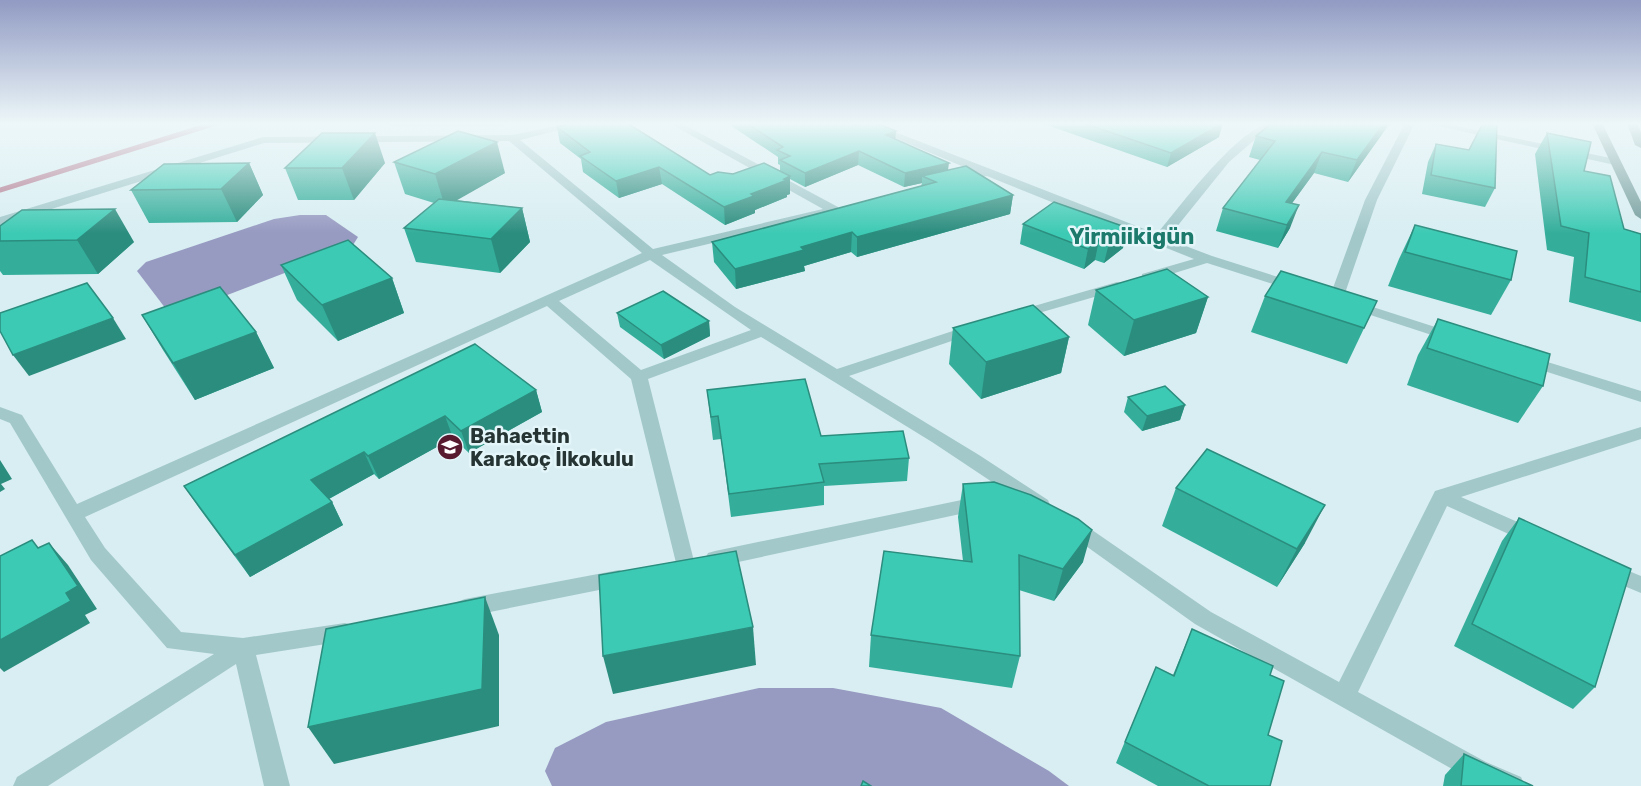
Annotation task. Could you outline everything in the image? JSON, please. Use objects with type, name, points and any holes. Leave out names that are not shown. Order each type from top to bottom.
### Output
[{"type":"main road","points":[[1615,162],[1641,215]]},
{"type":"street","points":[[0,221],[199,160]]},
{"type":"street","points":[[537,160],[613,226],[762,331],[1025,494],[1203,618],[1478,770],[1512,786]]},
{"type":"street","points":[[73,514],[651,254],[840,208],[746,160]]},
{"type":"street","points":[[958,160],[1207,259],[1472,343]]},
{"type":"street","points":[[1160,239],[1225,160]]},
{"type":"street","points":[[1326,296],[1391,160]]},
{"type":"street","points":[[1604,160],[1615,162]]},
{"type":"street","points":[[946,183],[990,172]]},
{"type":"street","points":[[1005,319],[1207,259]]},
{"type":"street","points":[[549,300],[639,377],[685,565]]},
{"type":"street","points":[[836,375],[984,326]]},
{"type":"street","points":[[639,377],[762,331]]},
{"type":"street","points":[[1506,354],[1641,398]]},
{"type":"street","points":[[0,413],[16,419],[98,554],[175,641],[243,648],[312,639],[369,627]]},
{"type":"street","points":[[1344,696],[1442,496],[1641,433]]},
{"type":"street","points":[[663,569],[1025,494]]},
{"type":"street","points":[[1442,496],[1546,543]]},
{"type":"street","points":[[1588,562],[1641,585]]},
{"type":"street","points":[[448,611],[640,574]]},
{"type":"street","points":[[26,786],[243,648]]},
{"type":"street","points":[[243,648],[277,786]]},
{"type":"shaded area","points":[[300,215],[326,215],[358,237],[353,245],[329,256],[183,312],[169,313],[137,271],[146,262],[274,219]]},
{"type":"shaded area","points":[[759,688],[833,688],[941,708],[1049,771],[1069,786],[552,786],[545,771],[555,748],[606,722]]},
{"type":"building","points":[[294,160],[350,160],[342,168],[285,168]]},
{"type":"building","points":[[399,160],[463,160],[435,174],[394,162]]},
{"type":"building","points":[[585,160],[686,160],[710,175],[718,172],[733,174],[764,163],[790,176],[784,179],[787,180],[751,194],[754,196],[724,207],[659,167],[616,181]]},
{"type":"building","points":[[781,160],[838,160],[805,173]]},
{"type":"building","points":[[877,160],[942,160],[949,163],[905,173]]},
{"type":"building","points":[[1261,160],[1316,160],[1286,202],[1299,205],[1287,225],[1223,208]]},
{"type":"building","points":[[1433,160],[1496,160],[1495,188],[1431,175]]},
{"type":"building","points":[[1551,160],[1587,160],[1584,171],[1610,176],[1624,229],[1641,234],[1641,292],[1585,277],[1589,233],[1561,226]]},
{"type":"building","points":[[249,163],[221,189],[131,190],[164,164]]},
{"type":"building","points":[[966,166],[1013,195],[857,237],[852,232],[801,247],[804,250],[735,269],[712,242],[936,182],[922,176]]},
{"type":"building","points":[[439,199],[522,208],[491,239],[404,228]]},
{"type":"building","points":[[1054,202],[1128,228],[1109,243],[1099,240],[1088,249],[1023,224]]},
{"type":"building","points":[[115,209],[77,240],[0,241],[0,226],[22,210]]},
{"type":"building","points":[[1415,225],[1517,251],[1511,280],[1405,252]]},
{"type":"building","points":[[348,240],[392,278],[322,305],[281,265]]},
{"type":"building","points":[[1167,269],[1208,297],[1134,320],[1096,290]]},
{"type":"building","points":[[1281,271],[1377,301],[1364,328],[1265,296]]},
{"type":"building","points":[[87,283],[113,318],[13,355],[0,331],[0,313]]},
{"type":"building","points":[[220,287],[256,332],[173,363],[142,315]]},
{"type":"building","points":[[663,291],[709,321],[661,345],[617,313]]},
{"type":"building","points":[[1033,305],[1069,337],[986,362],[953,328]]},
{"type":"building","points":[[1438,319],[1550,354],[1543,386],[1427,348]]},
{"type":"building","points":[[475,344],[536,390],[461,431],[445,416],[368,456],[364,452],[311,480],[332,502],[235,555],[184,486]]},
{"type":"building","points":[[805,379],[821,436],[903,431],[909,458],[819,464],[824,482],[729,494],[718,416],[711,417],[707,390]]},
{"type":"building","points":[[1165,386],[1185,405],[1147,416],[1128,397]]},
{"type":"building","points":[[1207,449],[1325,505],[1297,549],[1176,488]]},
{"type":"building","points":[[994,482],[1031,495],[1078,519],[1092,530],[1063,569],[1019,555],[1020,656],[871,635],[884,551],[972,562],[963,484]]},
{"type":"building","points":[[1519,518],[1631,569],[1595,687],[1472,624]]},
{"type":"building","points":[[32,540],[38,548],[49,543],[78,586],[66,593],[71,601],[0,640],[0,556]]},
{"type":"building","points":[[736,551],[753,627],[603,656],[599,575]]},
{"type":"building","points":[[485,597],[482,689],[308,727],[326,629]]},
{"type":"building","points":[[1192,629],[1273,666],[1270,675],[1284,681],[1268,735],[1282,741],[1270,786],[1209,786],[1125,742],[1156,667],[1174,676]]},
{"type":"building","points":[[1464,754],[1533,786],[1461,786]]},
{"type":"building","points":[[863,781],[871,786],[861,786]]},
{"type":"waterway","points":[[0,190],[98,160]]},
{"type":"place","name":"Bahaettin Karakoç İlkokulu","points":[[450,447]]},
{"type":"district","name":"Yirmiikigün","points":[[1132,236]]}]
